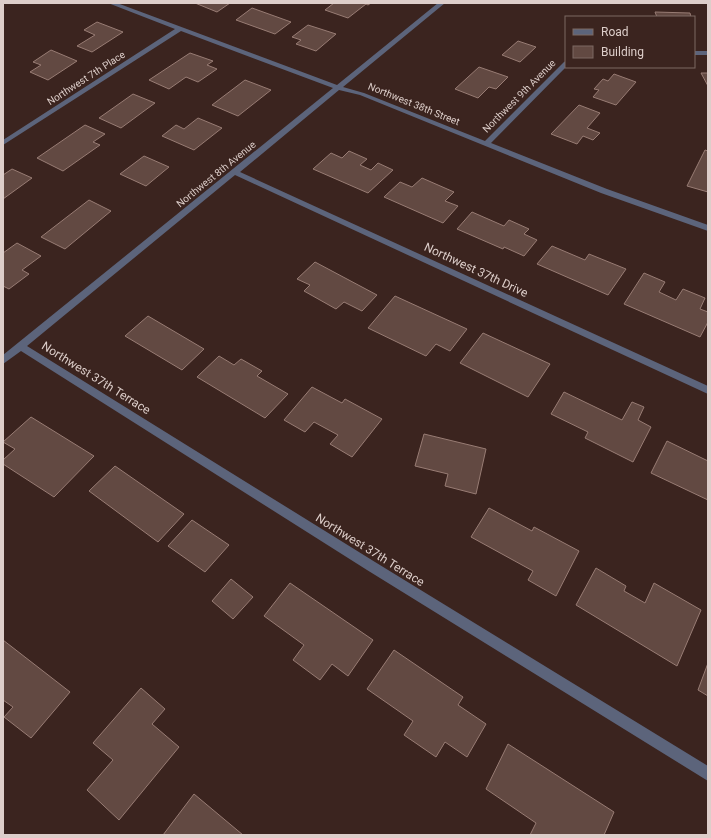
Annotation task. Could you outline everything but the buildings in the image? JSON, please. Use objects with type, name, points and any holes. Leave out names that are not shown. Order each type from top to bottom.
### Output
[{"type":"street","name":"Northwest 38th Street","points":[[111,3],[338,88],[362,94],[604,191],[708,228]]},
{"type":"street","name":"Northwest 8th Avenue","points":[[3,360],[442,3]]},
{"type":"street","name":"Northwest 7th Place","points":[[3,143],[180,29]]},
{"type":"street","points":[[695,53],[708,53]]},
{"type":"street","name":"Northwest 9th Avenue","points":[[486,144],[565,64]]},
{"type":"street","name":"Northwest 37th Drive","points":[[234,172],[708,390]]},
{"type":"street","name":"Northwest 37th Terrace","points":[[20,346],[377,570],[708,774]]}]
